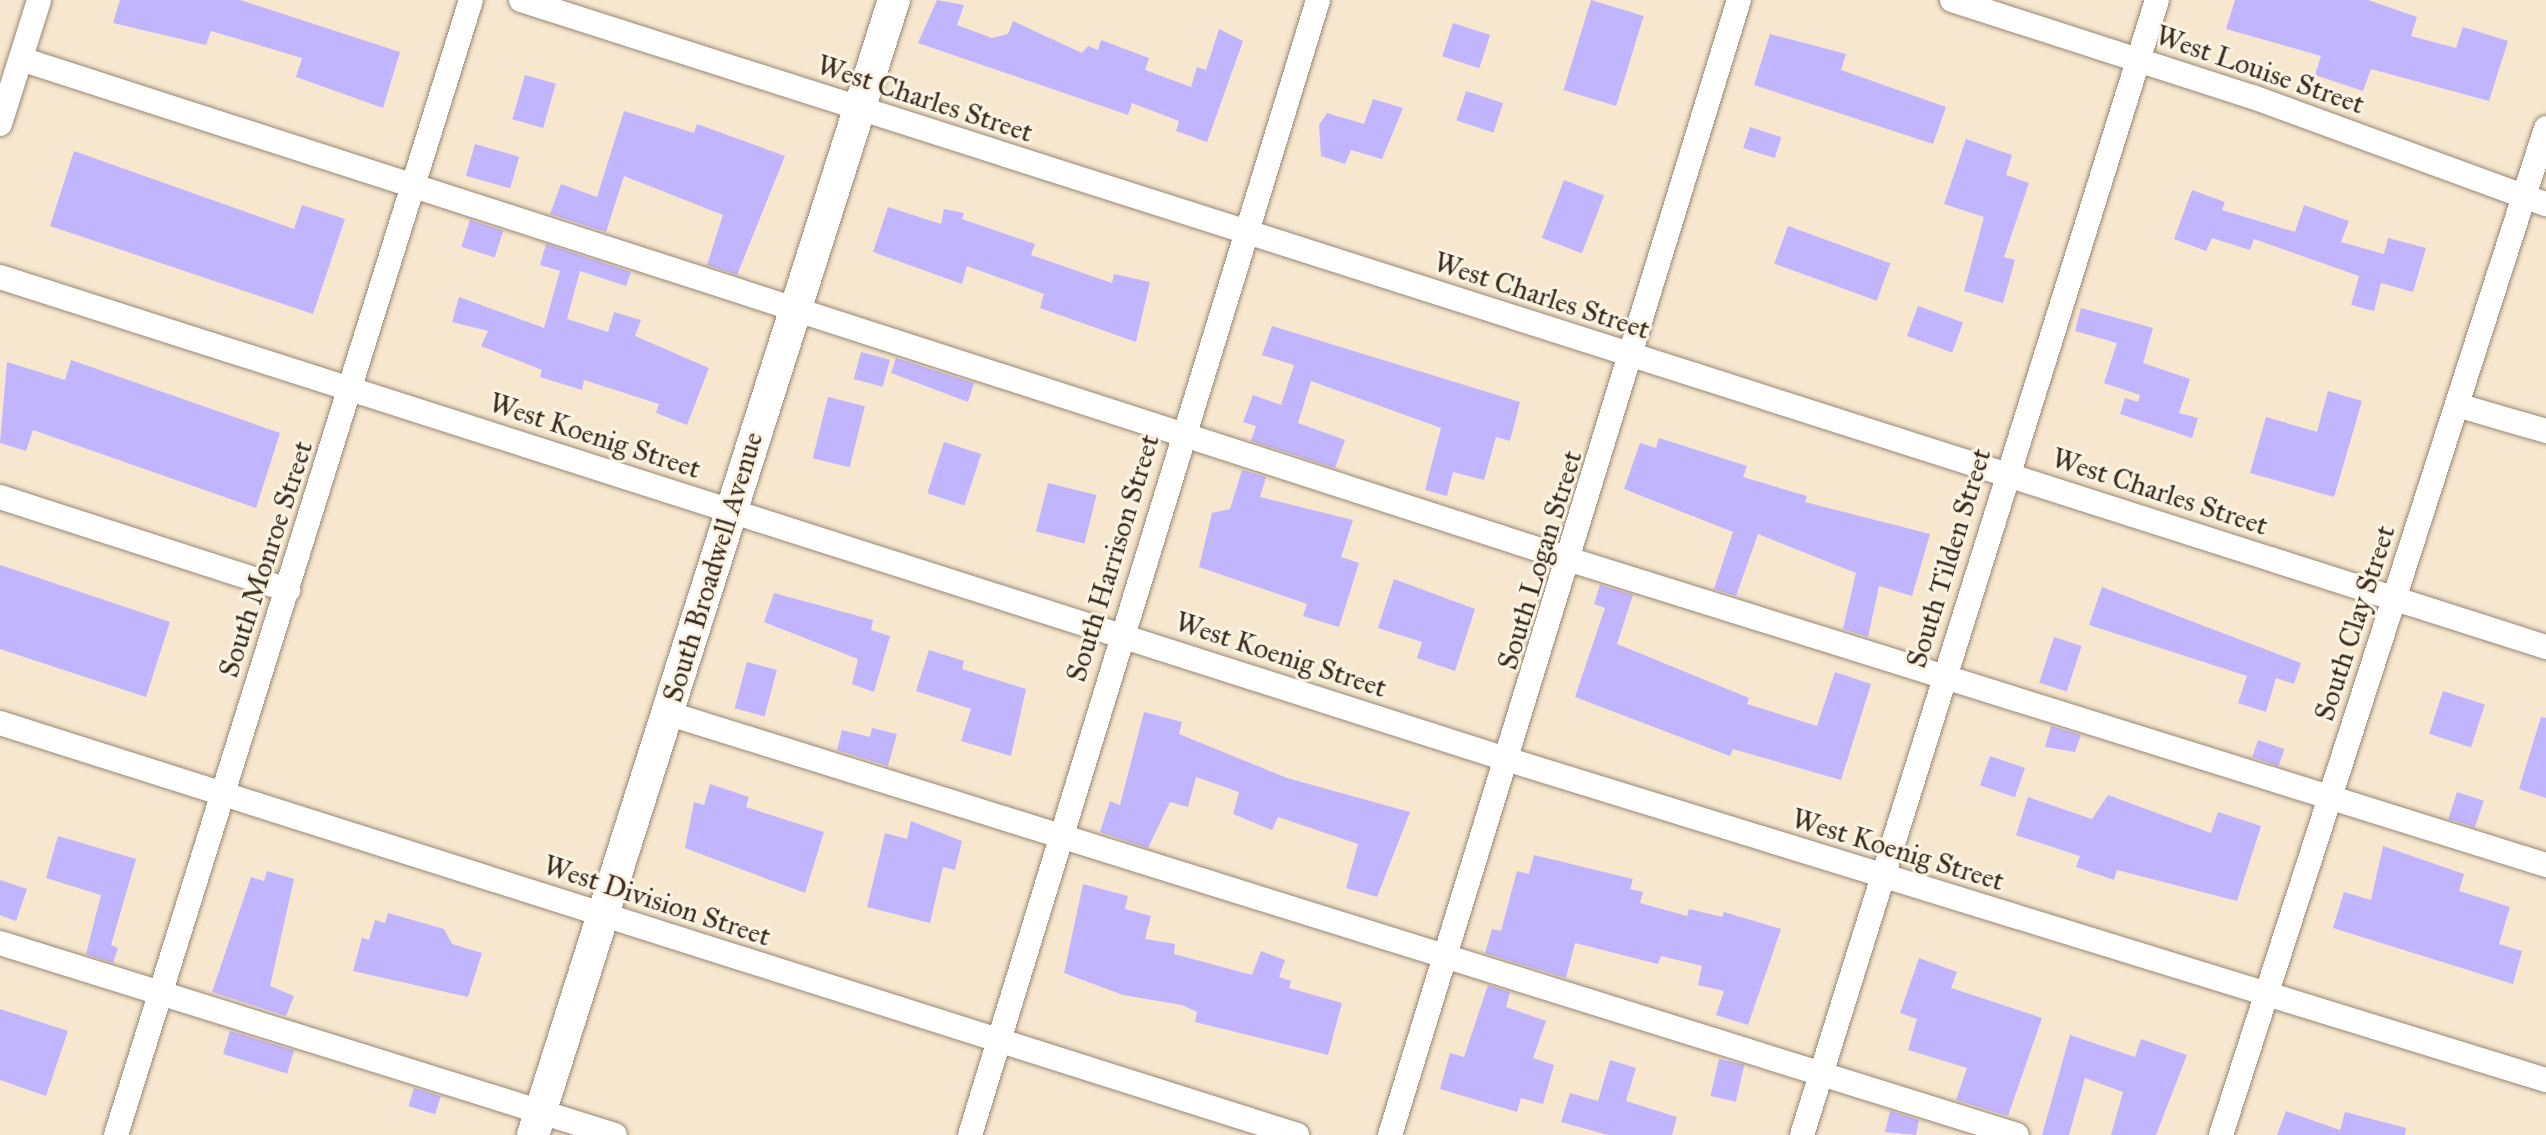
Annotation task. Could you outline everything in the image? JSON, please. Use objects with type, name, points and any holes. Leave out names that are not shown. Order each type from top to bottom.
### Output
[{"type":"main road","name":"South Broadwell Avenue","points":[[537,1123],[605,916],[729,511],[894,0]]},
{"type":"street","points":[[0,124],[39,0]]},
{"type":"street","name":"South Monroe Street","points":[[116,1135],[221,794],[352,389],[471,0]]},
{"type":"street","name":"West Charles Street","points":[[521,0],[2546,647]]},
{"type":"street","name":"South Harrison Street","points":[[970,1135],[1243,233],[1318,0]]},
{"type":"street","name":"South Logan Street","points":[[1390,1135],[1634,356],[1739,0]]},
{"type":"street","name":"West Louise Street","points":[[1952,0],[2136,60],[2535,200]]},
{"type":"street","name":"South Tilden Street","points":[[1802,1135],[1880,876],[2157,0]]},
{"type":"street","points":[[21,59],[1181,436],[2546,865]]},
{"type":"street","name":"South Clay Street","points":[[2221,1135],[2457,405],[2535,200],[2546,128]]},
{"type":"street","name":"West Koenig Street","points":[[0,277],[1509,760],[2546,1080]]},
{"type":"street","points":[[2457,405],[2546,431]]},
{"type":"street","points":[[0,497],[288,590]]},
{"type":"street","points":[[667,713],[1448,953],[2017,1135]]},
{"type":"street","name":"West Division Street","points":[[0,723],[1297,1135]]},
{"type":"street","points":[[0,943],[160,992],[537,1123],[615,1135]]},
{"type":"building","points":[[120,0],[240,0],[400,52],[383,108],[296,77],[302,58],[211,31],[206,45],[113,23]]},
{"type":"building","points":[[937,0],[964,5],[957,25],[992,38],[1008,34],[1013,21],[1082,53],[1088,46],[1098,50],[1101,40],[1149,58],[1145,70],[1191,87],[1197,67],[1206,70],[1219,29],[1243,41],[1207,142],[1176,131],[1179,121],[1132,103],[1128,115],[918,43]]},
{"type":"building","points":[[1591,0],[1644,16],[1616,106],[1564,90]]},
{"type":"building","points":[[2235,0],[2368,0],[2417,17],[2411,36],[2456,48],[2463,27],[2508,41],[2489,101],[2371,69],[2363,91],[2315,75],[2321,56],[2226,29]]},
{"type":"building","points":[[1453,23],[1490,35],[1479,68],[1442,56]]},
{"type":"building","points":[[1770,34],[1846,54],[1841,70],[1946,107],[1933,144],[1754,85]]},
{"type":"building","points":[[525,75],[556,84],[543,128],[512,119]]},
{"type":"building","points":[[1466,91],[1503,103],[1494,133],[1456,120]]},
{"type":"building","points":[[1373,99],[1403,108],[1382,159],[1351,150],[1345,164],[1321,156],[1319,125],[1327,113],[1364,124]]},
{"type":"building","points":[[624,111],[694,133],[697,124],[785,156],[737,275],[707,265],[723,215],[624,176],[606,232],[550,214],[561,184],[597,197]]},
{"type":"building","points":[[1750,127],[1781,137],[1775,158],[1743,148]]},
{"type":"building","points":[[1966,139],[2012,155],[2006,175],[2029,183],[2004,257],[2015,260],[2003,303],[1964,291],[1984,217],[1944,204]]},
{"type":"building","points":[[475,144],[519,157],[510,188],[466,176]]},
{"type":"building","points":[[74,151],[294,229],[302,205],[345,219],[313,314],[50,226]]},
{"type":"building","points":[[1564,180],[1604,195],[1582,253],[1542,238]]},
{"type":"building","points":[[2192,190],[2225,202],[2222,210],[2295,232],[2304,205],[2349,221],[2341,242],[2384,254],[2388,238],[2426,248],[2413,292],[2381,283],[2374,311],[2351,305],[2359,276],[2254,239],[2250,250],[2212,238],[2206,251],[2174,239]]},
{"type":"building","points":[[888,207],[941,224],[944,209],[964,213],[962,219],[1035,244],[1031,255],[1112,283],[1114,274],[1150,282],[1136,342],[1040,308],[1044,294],[967,266],[962,284],[873,252]]},
{"type":"building","points":[[470,220],[503,231],[495,257],[461,247]]},
{"type":"building","points":[[1788,226],[1890,263],[1877,301],[1774,264]]},
{"type":"building","points":[[546,244],[631,272],[626,286],[580,271],[567,319],[608,332],[614,312],[641,320],[635,336],[709,368],[687,425],[656,413],[659,404],[584,380],[582,390],[540,377],[542,370],[481,346],[488,331],[452,322],[459,297],[544,328],[560,271],[540,265]]},
{"type":"building","points":[[1918,306],[1963,322],[1952,352],[1907,336]]},
{"type":"building","points":[[2081,308],[2153,328],[2143,363],[2190,379],[2179,413],[2198,418],[2192,438],[2120,414],[2125,398],[2138,402],[2140,395],[2104,383],[2117,343],[2075,331]]},
{"type":"building","points":[[1272,326],[1520,402],[1510,441],[1496,437],[1484,480],[1453,472],[1447,496],[1425,490],[1441,428],[1311,381],[1298,423],[1345,440],[1335,468],[1251,441],[1256,426],[1243,422],[1253,395],[1281,405],[1294,365],[1262,355]]},
{"type":"building","points":[[861,352],[890,360],[883,387],[854,379]]},
{"type":"building","points":[[896,358],[974,383],[968,402],[891,373]]},
{"type":"building","points":[[71,360],[280,433],[256,508],[33,430],[26,451],[0,443],[7,362],[65,380]]},
{"type":"building","points":[[2328,391],[2362,401],[2334,497],[2250,473],[2266,417],[2317,432]]},
{"type":"building","points":[[828,397],[865,406],[850,467],[813,458]]},
{"type":"building","points":[[1659,438],[1747,466],[1743,477],[1807,496],[1805,502],[1930,534],[1912,596],[1879,586],[1868,637],[1843,629],[1856,573],[1758,534],[1736,596],[1714,589],[1733,532],[1624,489],[1640,443],[1656,448]]},
{"type":"building","points":[[944,442],[981,454],[964,505],[927,493]]},
{"type":"building","points":[[1242,470],[1266,477],[1260,497],[1353,520],[1341,557],[1359,563],[1339,627],[1303,616],[1307,604],[1199,567],[1212,513],[1230,509]]},
{"type":"building","points":[[1048,483],[1097,495],[1084,544],[1036,532]]},
{"type":"building","points":[[0,565],[170,622],[146,697],[0,649]]},
{"type":"building","points":[[1394,579],[1475,609],[1455,671],[1417,658],[1422,642],[1378,628]]},
{"type":"building","points":[[1600,585],[1633,595],[1617,644],[1749,698],[1747,704],[1817,726],[1835,672],[1871,684],[1841,780],[1733,749],[1730,756],[1575,697],[1605,608],[1594,604]]},
{"type":"building","points":[[2102,587],[2301,663],[2294,684],[2276,678],[2266,712],[2238,703],[2247,676],[2089,625]]},
{"type":"building","points":[[774,593],[873,620],[871,630],[890,636],[874,692],[852,684],[858,659],[764,622]]},
{"type":"building","points":[[2054,637],[2082,646],[2067,692],[2039,683]]},
{"type":"building","points":[[929,650],[964,661],[962,669],[1026,689],[1011,756],[961,741],[971,709],[916,691]]},
{"type":"building","points":[[747,662],[777,670],[765,716],[735,708]]},
{"type":"building","points":[[2443,691],[2485,705],[2471,747],[2429,734]]},
{"type":"building","points":[[1144,712],[1182,722],[1179,734],[1287,778],[1410,812],[1377,897],[1346,888],[1358,844],[1278,817],[1272,830],[1233,814],[1239,792],[1196,777],[1188,807],[1170,802],[1148,848],[1100,832],[1110,801],[1120,805]]},
{"type":"building","points":[[2541,717],[2546,718],[2546,798],[2519,789]]},
{"type":"building","points":[[2051,726],[2081,735],[2075,752],[2045,747]]},
{"type":"building","points":[[872,728],[897,734],[888,766],[837,750],[842,730],[870,737]]},
{"type":"building","points":[[2258,740],[2284,749],[2279,766],[2252,757]]},
{"type":"building","points":[[1990,756],[2025,768],[2015,797],[1980,785]]},
{"type":"building","points":[[710,784],[749,797],[746,807],[824,832],[805,893],[685,848],[694,802],[704,805]]},
{"type":"building","points":[[2457,792],[2484,801],[2475,827],[2448,819]]},
{"type":"building","points":[[2108,795],[2211,833],[2218,812],[2261,826],[2237,901],[2117,870],[2114,880],[2076,867],[2080,856],[2016,835],[2028,797],[2092,819]]},
{"type":"building","points":[[911,821],[962,841],[955,870],[943,867],[930,923],[867,907],[885,833],[907,839]]},
{"type":"building","points":[[58,836],[136,859],[111,945],[118,948],[113,963],[86,954],[101,895],[46,878]]},
{"type":"building","points":[[2383,846],[2464,874],[2459,891],[2510,907],[2499,944],[2522,951],[2513,984],[2333,928],[2344,892],[2371,900]]},
{"type":"building","points":[[1534,855],[1633,879],[1630,889],[1643,892],[1640,903],[1687,916],[1689,909],[1722,917],[1724,912],[1781,929],[1748,1025],[1716,1015],[1724,991],[1698,985],[1702,966],[1661,956],[1658,964],[1575,943],[1566,978],[1485,953],[1492,929],[1501,931],[1517,871],[1529,874]]},
{"type":"building","points":[[267,871],[294,879],[270,986],[294,996],[286,1016],[212,992],[251,877],[264,881]]},
{"type":"building","points":[[0,880],[27,889],[16,921],[0,915]]},
{"type":"building","points":[[1083,884],[1128,896],[1125,909],[1151,916],[1145,939],[1175,944],[1174,954],[1252,975],[1261,951],[1285,960],[1279,977],[1291,981],[1289,988],[1342,1003],[1328,1055],[1195,1022],[1197,1012],[1182,1005],[1123,995],[1064,973]]},
{"type":"building","points":[[388,913],[444,929],[452,944],[482,953],[468,997],[353,971],[362,938],[369,940],[375,920],[385,923]]},
{"type":"building","points":[[1919,958],[1957,972],[1951,988],[2042,1018],[2008,1116],[1956,1100],[1967,1068],[1908,1050],[1917,1019],[1900,1013]]},
{"type":"building","points":[[1488,985],[1510,992],[1506,1007],[1546,1021],[1533,1058],[1554,1065],[1543,1104],[1521,1098],[1517,1112],[1440,1089],[1450,1053],[1464,1057]]},
{"type":"building","points":[[0,1009],[68,1031],[46,1096],[0,1080]]},
{"type":"building","points":[[230,1031],[294,1051],[287,1074],[223,1054]]},
{"type":"building","points":[[2070,1035],[2135,1057],[2141,1039],[2187,1055],[2156,1135],[2111,1135],[2123,1092],[2085,1078],[2069,1135],[2042,1135]]},
{"type":"building","points":[[1719,1059],[1744,1065],[1736,1102],[1710,1096]]},
{"type":"building","points":[[1610,1060],[1636,1068],[1626,1101],[1677,1117],[1672,1135],[1608,1135],[1561,1122],[1570,1093],[1598,1101]]},
{"type":"building","points":[[414,1088],[441,1096],[435,1114],[408,1106]]},
{"type":"building","points":[[1890,1111],[1919,1120],[1916,1135],[1885,1132]]},
{"type":"building","points":[[2286,1111],[2340,1130],[2345,1112],[2406,1128],[2405,1135],[2277,1135]]}]
